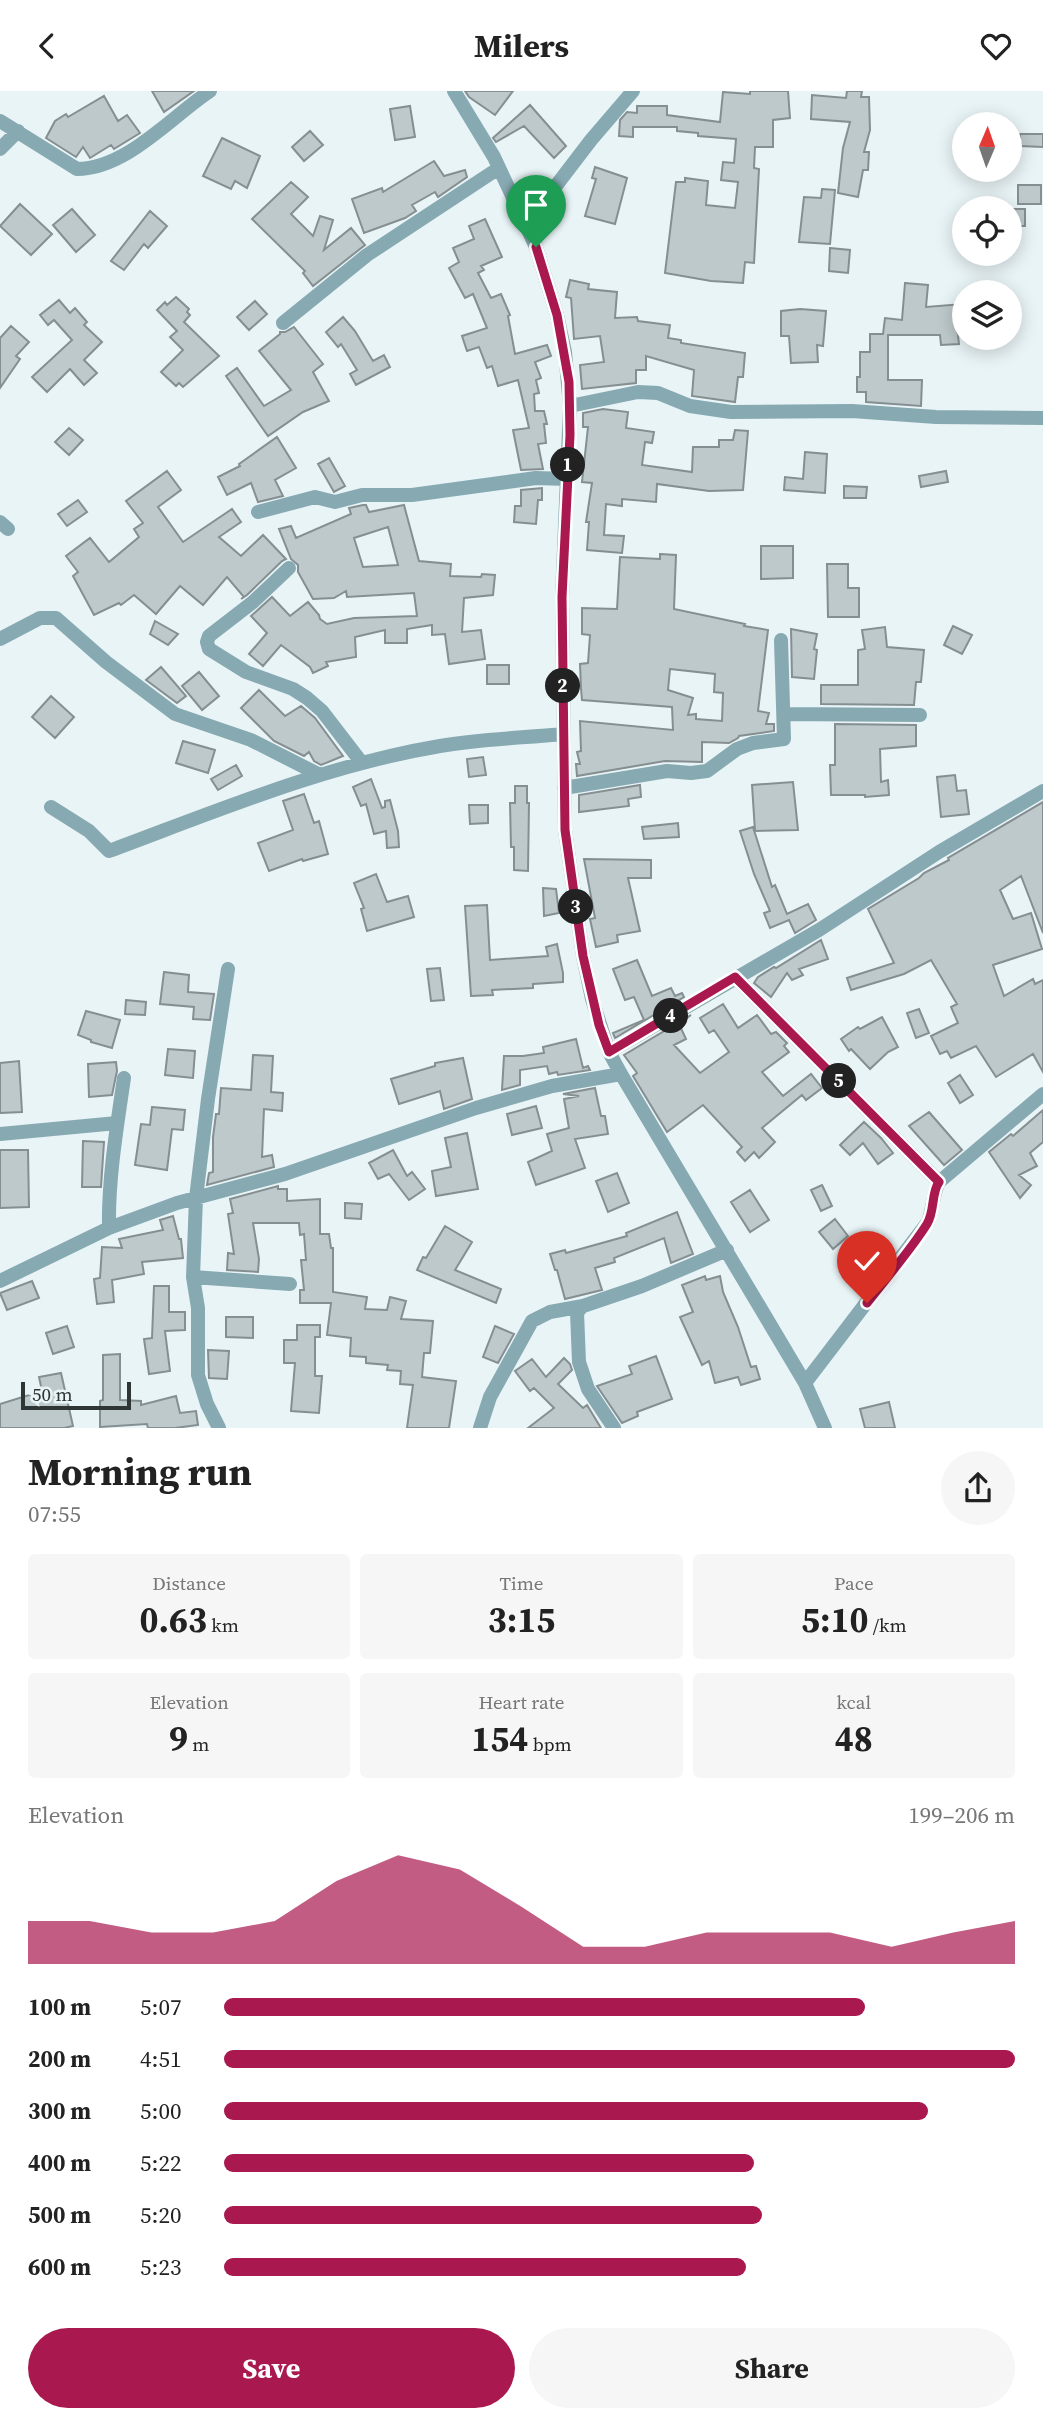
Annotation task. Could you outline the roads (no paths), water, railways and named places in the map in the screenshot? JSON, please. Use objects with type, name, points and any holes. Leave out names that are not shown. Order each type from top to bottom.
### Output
[{"type":"street","points":[[0,121],[77,169],[92,169],[126,153],[210,91]]},
{"type":"street","points":[[454,91],[499,168],[536,247],[557,315],[569,382],[562,597],[565,830],[583,956],[599,1025],[621,1074],[805,1383],[825,1428]]},
{"type":"street","points":[[526,225],[591,140],[633,91]]},
{"type":"street","points":[[0,149],[18,131]]},
{"type":"street","points":[[283,323],[367,255],[499,168]]},
{"type":"street","points":[[570,406],[638,392],[658,393],[690,405],[732,412],[852,411],[936,417],[1043,418]]},
{"type":"street","points":[[258,512],[314,497],[335,502],[362,495],[412,495],[536,478],[567,479]]},
{"type":"street","points":[[289,568],[253,602],[209,636],[209,649],[246,672],[293,689],[307,698],[322,711],[362,763]]},
{"type":"street","points":[[0,639],[40,618],[56,618],[106,662],[175,714],[251,740],[320,775]]},
{"type":"street","points":[[564,788],[656,772],[707,771],[737,749],[753,743],[784,739],[781,640]]},
{"type":"street","points":[[784,714],[920,715]]},
{"type":"street","points":[[51,807],[89,831],[109,851],[320,775],[362,763],[441,746],[563,734]]},
{"type":"street","points":[[609,1052],[819,930],[939,852],[1043,791]]},
{"type":"street","points":[[219,1428],[207,1404],[198,1375],[198,1308],[193,1277],[196,1198],[228,969]]},
{"type":"street","points":[[735,977],[939,1182]]},
{"type":"street","points":[[0,1280],[109,1228],[196,1198],[285,1174],[476,1108],[552,1086],[621,1074]]},
{"type":"street","points":[[109,1228],[117,1123],[124,1078]]},
{"type":"street","points":[[805,1383],[928,1222],[939,1182],[1043,1094]]},
{"type":"street","points":[[0,1134],[117,1123]]},
{"type":"street","points":[[480,1428],[490,1397],[532,1321],[550,1312],[583,1306],[642,1286],[727,1250]]},
{"type":"street","points":[[193,1277],[290,1284]]},
{"type":"street","points":[[583,1306],[577,1312],[576,1322],[579,1362],[588,1389],[614,1428]]}]
